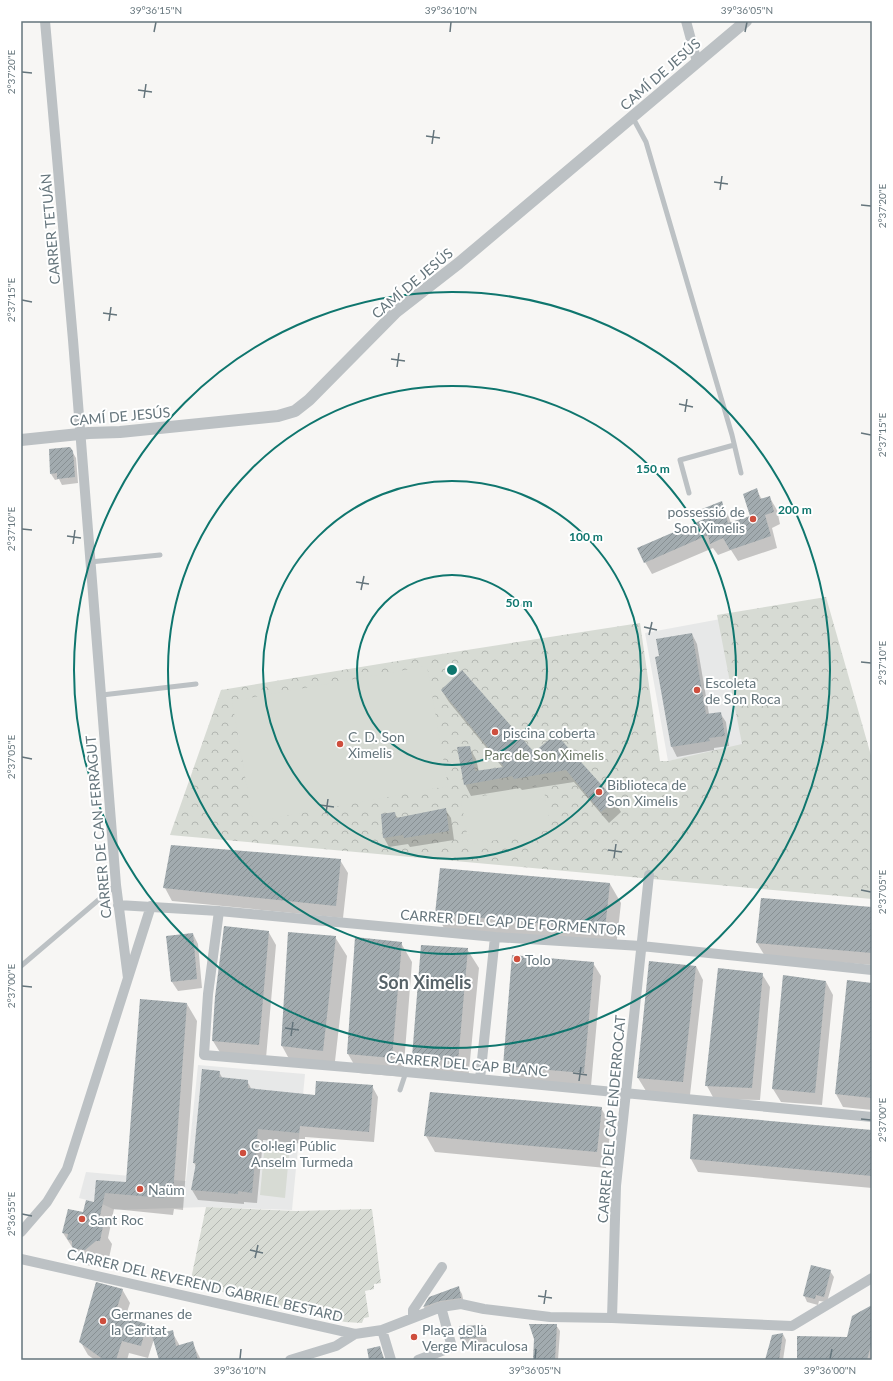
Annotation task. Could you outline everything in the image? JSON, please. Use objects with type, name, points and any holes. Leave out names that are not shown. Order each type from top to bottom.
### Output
[{"type":"street","name":"CARRER TETUÁN","points":[[45,21],[80,435]]},
{"type":"street","points":[[686,21],[697,62]]},
{"type":"street","name":"CAMÍ DE JESÚS","points":[[21,440],[120,432],[278,416],[295,411],[309,400],[396,312],[459,263],[633,118],[746,21]]},
{"type":"street","name":"CARRER DE CAN FERRAGUT","points":[[21,1232],[47,1202],[67,1169],[128,978],[116,885],[80,435]]},
{"type":"street","points":[[641,946],[649,875]]},
{"type":"street","points":[[118,905],[151,906],[128,978]]},
{"type":"street","name":"CARRER DEL CAP DE FORMENTOR","points":[[151,906],[495,937],[641,946],[872,970]]},
{"type":"street","name":"CARRER DEL CAP BLANC","points":[[219,911],[208,994],[204,1056],[406,1072],[872,1117]]},
{"type":"street","points":[[480,1079],[495,937]]},
{"type":"street","name":"CARRER DEL CAP ENDERROCAT","points":[[612,1318],[616,1186],[641,946]]},
{"type":"street","name":"CARRER DEL REVEREND GABRIEL BESTARD","points":[[21,1259],[355,1334],[382,1330]]},
{"type":"street","points":[[413,1318],[413,1310],[442,1267]]},
{"type":"street","points":[[391,1360],[382,1330],[440,1308],[461,1304],[484,1309],[550,1316],[792,1326],[872,1278]]},
{"type":"street","points":[[418,1360],[452,1347],[440,1308]]},
{"type":"street","points":[[290,1360],[336,1346],[355,1334]]},
{"type":"lane","points":[[633,118],[646,142],[734,444],[741,473]]},
{"type":"lane","points":[[689,492],[680,460],[734,444]]},
{"type":"lane","points":[[90,562],[160,555]]},
{"type":"lane","points":[[102,695],[196,684]]},
{"type":"lane","points":[[21,966],[116,885]]},
{"type":"lane","points":[[400,1090],[406,1072]]},
{"type":"shaded area","name":"Escoleta de Son Roca","points":[[726,618],[749,746],[668,761],[645,633]]},
{"type":"shaded area","name":"Col·legi Públic Anselm Turmeda","points":[[198,1065],[305,1074],[292,1210],[206,1207],[115,1210],[102,1204],[79,1198],[86,1172],[186,1181]]},
{"type":"green space","name":"Parc de Son Ximelis","points":[[826,597],[872,759],[872,899],[170,835],[221,690],[640,623],[660,761],[668,761],[742,744],[717,615]]},
{"type":"green space","name":"C. D. Son Ximelis","points":[[427,666],[448,786],[253,822],[232,701]]},
{"type":"green space","points":[[543,785],[551,830],[469,845],[461,800]]},
{"type":"green space","points":[[265,1142],[290,1144],[285,1198],[260,1195]]},
{"type":"green space","points":[[206,1207],[296,1211],[372,1209],[381,1283],[374,1284],[374,1289],[365,1291],[369,1317],[364,1318],[362,1323],[345,1322],[190,1284]]},
{"type":"building","points":[[70,447],[73,451],[75,477],[57,479],[57,473],[50,474],[49,449]]},
{"type":"building","name":"possessió de Son Ximelis","points":[[757,488],[760,499],[770,496],[774,512],[765,515],[771,536],[730,550],[723,538],[710,544],[708,535],[644,563],[637,548],[704,519],[702,509],[722,501],[728,523],[750,516],[743,494]]},
{"type":"building","points":[[692,633],[706,714],[721,712],[725,736],[709,738],[710,741],[671,747],[655,657],[659,656],[656,639]]},
{"type":"building","points":[[462,670],[534,752],[556,734],[615,800],[601,812],[566,770],[514,779],[512,776],[464,785],[457,747],[470,746],[475,771],[504,767],[441,690]]},
{"type":"building","points":[[446,808],[449,831],[404,838],[403,835],[383,838],[381,814],[395,812],[396,818]]},
{"type":"building","points":[[171,845],[341,859],[336,906],[163,888]]},
{"type":"building","points":[[440,868],[610,883],[605,929],[435,914]]},
{"type":"building","points":[[761,898],[872,907],[872,953],[756,943]]},
{"type":"building","points":[[224,926],[269,931],[259,1045],[212,1041],[215,997]]},
{"type":"building","points":[[288,932],[336,936],[323,1051],[281,1046]]},
{"type":"building","points":[[193,933],[197,979],[171,982],[166,936]]},
{"type":"building","points":[[355,937],[402,942],[392,1058],[347,1054]]},
{"type":"building","points":[[421,945],[468,948],[458,1062],[412,1057]]},
{"type":"building","points":[[512,955],[594,962],[584,1073],[503,1066]]},
{"type":"building","points":[[649,961],[696,966],[683,1082],[637,1078]]},
{"type":"building","points":[[718,968],[763,973],[752,1088],[705,1086]]},
{"type":"building","points":[[783,975],[826,981],[815,1093],[772,1089]]},
{"type":"building","points":[[847,980],[872,983],[872,1098],[835,1094]]},
{"type":"building","points":[[140,999],[187,1003],[173,1193],[165,1192],[164,1198],[105,1193],[98,1225],[103,1226],[100,1241],[96,1241],[85,1250],[76,1249],[72,1247],[72,1241],[67,1239],[68,1234],[62,1233],[68,1209],[83,1212],[86,1200],[94,1202],[96,1180],[126,1182]]},
{"type":"building","points":[[202,1069],[220,1071],[219,1077],[248,1080],[248,1088],[315,1095],[316,1081],[373,1085],[369,1132],[300,1126],[299,1133],[258,1129],[252,1193],[238,1191],[238,1194],[191,1190],[196,1163],[193,1163]]},
{"type":"building","points":[[430,1092],[602,1107],[597,1152],[424,1136]]},
{"type":"building","points":[[693,1114],[872,1130],[872,1176],[690,1159]]},
{"type":"building","points":[[811,1265],[831,1270],[824,1297],[816,1295],[815,1299],[803,1296]]},
{"type":"building","name":"Germanes de la Caritat","points":[[96,1282],[123,1289],[115,1314],[147,1324],[141,1346],[122,1341],[116,1360],[104,1360],[79,1342]]},
{"type":"building","points":[[459,1286],[461,1298],[440,1301],[423,1307],[429,1297]]},
{"type":"building","points":[[872,1305],[872,1341],[867,1360],[797,1360],[797,1336],[847,1337],[852,1316]]},
{"type":"building","points":[[529,1324],[557,1324],[555,1360],[533,1360],[534,1339]]},
{"type":"building","points":[[483,1325],[484,1337],[460,1339],[459,1326]]},
{"type":"building","points":[[173,1330],[176,1346],[193,1341],[198,1360],[159,1360],[152,1336]]},
{"type":"building","points":[[783,1333],[779,1360],[765,1360],[772,1335]]},
{"type":"building","points":[[380,1346],[384,1360],[369,1360],[367,1349]]},
{"type":"place","name":"possessió de Son Ximelis","points":[[753,519]]},
{"type":"place","name":"Escoleta de Son Roca","points":[[697,690]]},
{"type":"place","name":"piscina coberta","points":[[495,732]]},
{"type":"place","name":"C. D. Son Ximelis","points":[[340,744]]},
{"type":"place","name":"Biblioteca de Son Ximelis","points":[[599,792]]},
{"type":"place","name":"Tolo","points":[[517,959]]},
{"type":"place","name":"Col·legi Públic Anselm Turmeda","points":[[243,1153]]},
{"type":"place","name":"Naüm","points":[[140,1189]]},
{"type":"place","name":"Sant Roc","points":[[82,1219]]},
{"type":"place","name":"Germanes de la Caritat","points":[[103,1321]]},
{"type":"place","name":"Plaça de la Verge Miraculosa","points":[[414,1337]]},
{"type":"district","name":"Son Ximelis","points":[[425,982]]}]
